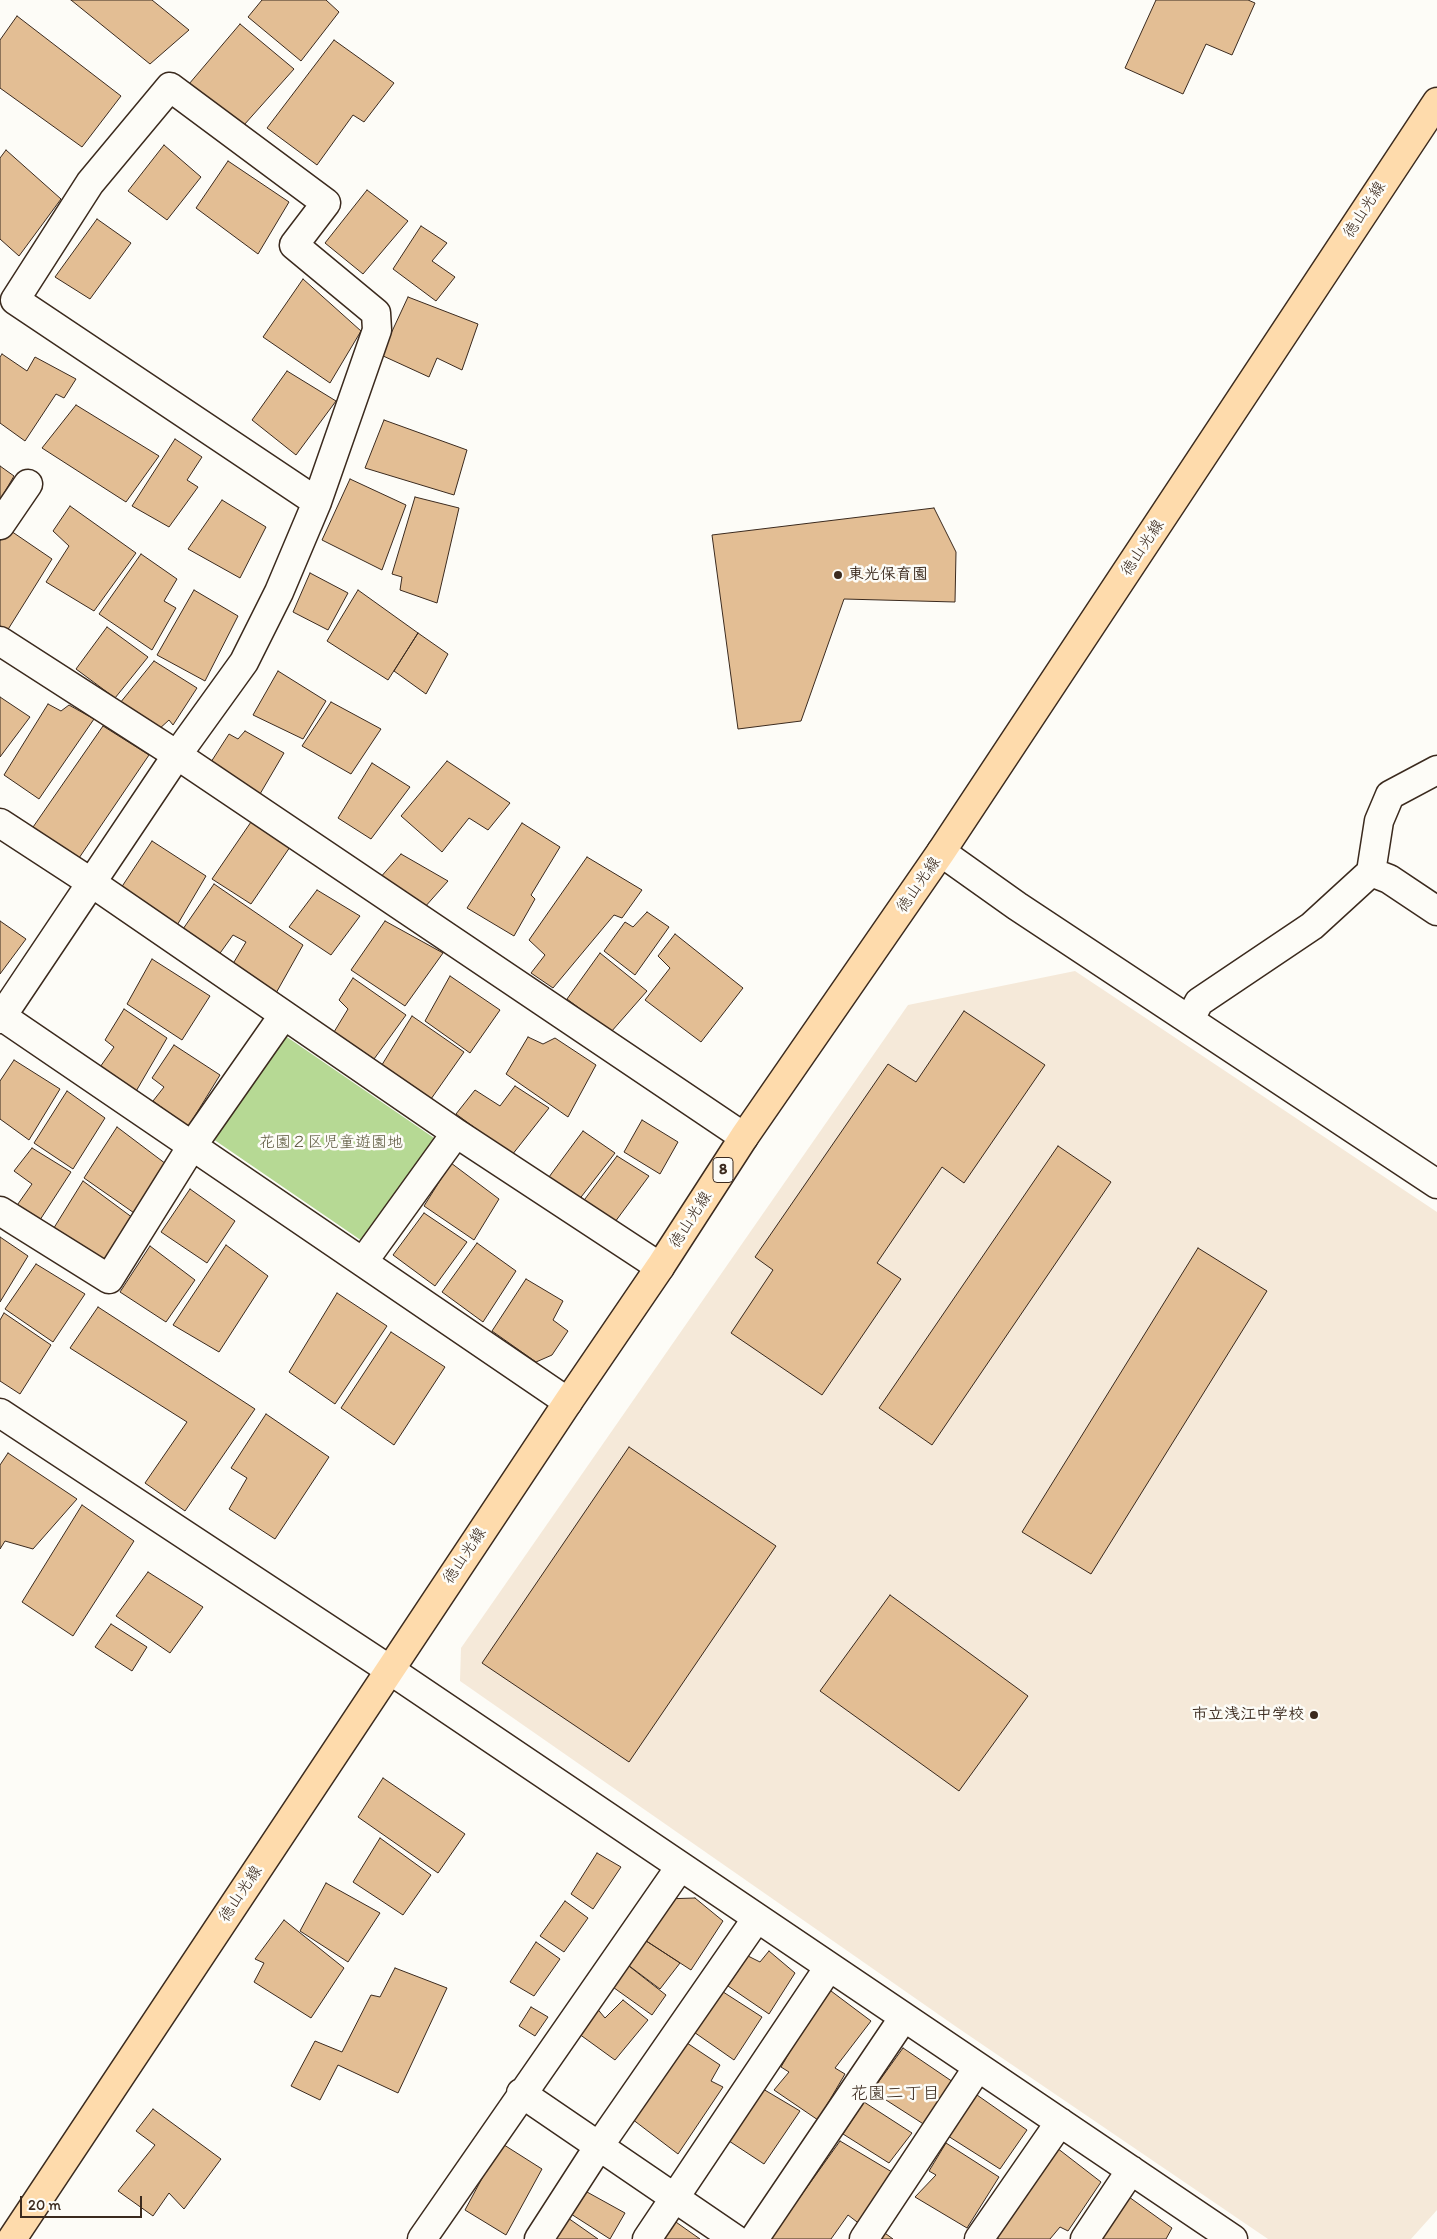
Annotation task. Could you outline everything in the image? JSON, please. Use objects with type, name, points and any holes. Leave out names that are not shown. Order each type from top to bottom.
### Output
[{"type":"main road","name":"徳山光線","points":[[12,2239],[568,1402],[660,1267],[744,1137],[941,852],[1437,102]]},
{"type":"street","points":[[316,502],[14,300],[90,183],[170,86],[326,203],[294,245],[376,313],[377,330],[316,502],[279,592],[244,662],[176,755],[1,1017],[568,1402]]},
{"type":"street","points":[[0,525],[28,484]]},
{"type":"street","points":[[0,641],[176,755],[744,1137]]},
{"type":"street","points":[[1190,1019],[1199,1002],[1312,926],[1371,872],[1379,821],[1390,795],[1437,770]]},
{"type":"street","points":[[0,823],[92,883],[456,1133],[660,1267]]},
{"type":"street","points":[[941,852],[1017,906],[1437,1184]]},
{"type":"street","points":[[1371,872],[1389,879],[1437,911]]},
{"type":"street","points":[[0,1211],[109,1280],[192,1146],[283,1016]]},
{"type":"street","points":[[363,1262],[456,1133]]},
{"type":"street","points":[[0,1413],[390,1670],[1131,2170],[1202,2231],[1233,2239]]},
{"type":"street","points":[[422,2239],[521,2093],[680,1866]]},
{"type":"street","points":[[539,2239],[599,2146],[757,1918]]},
{"type":"street","points":[[648,2239],[829,1967]]},
{"type":"street","points":[[754,2239],[904,2017]]},
{"type":"street","points":[[864,2239],[978,2067]]},
{"type":"street","points":[[521,2093],[735,2239]]},
{"type":"street","points":[[979,2239],[1060,2122]]},
{"type":"street","points":[[1085,2239],[1131,2170]]},
{"type":"shaded area","points":[[1075,971],[1437,1212],[1437,2210],[1411,2239],[1268,2239],[958,2028],[460,1681],[461,1648],[908,1005]]},
{"type":"green space","name":"花園２区児童遊園地","points":[[284,1035],[437,1140],[365,1243],[213,1139]]},
{"type":"building","points":[[71,0],[152,0],[189,30],[150,64]]},
{"type":"building","points":[[262,0],[326,0],[339,12],[301,61],[248,17]]},
{"type":"building","points":[[1156,0],[1248,0],[1255,3],[1232,55],[1206,44],[1183,94],[1125,68]]},
{"type":"building","points":[[17,16],[121,96],[82,147],[0,88],[0,40]]},
{"type":"building","points":[[240,24],[294,69],[244,125],[189,84]]},
{"type":"building","points":[[334,40],[394,83],[364,122],[353,115],[317,165],[267,128]]},
{"type":"building","points":[[164,145],[201,177],[167,220],[128,191]]},
{"type":"building","points":[[6,150],[61,199],[19,256],[0,239],[0,158]]},
{"type":"building","points":[[228,161],[289,202],[258,254],[196,208]]},
{"type":"building","points":[[367,190],[408,221],[363,274],[325,243]]},
{"type":"building","points":[[97,219],[131,243],[90,299],[55,277]]},
{"type":"building","points":[[421,226],[447,243],[432,261],[455,277],[436,301],[393,269]]},
{"type":"building","points":[[303,279],[361,331],[330,383],[263,337]]},
{"type":"building","points":[[408,297],[478,324],[462,370],[437,358],[429,377],[381,355]]},
{"type":"building","points":[[2,354],[27,371],[35,357],[76,379],[64,398],[56,394],[25,441],[0,423],[0,357]]},
{"type":"building","points":[[287,371],[336,401],[296,455],[252,420]]},
{"type":"building","points":[[76,405],[159,456],[126,502],[42,448]]},
{"type":"building","points":[[384,420],[467,450],[454,495],[365,468]]},
{"type":"building","points":[[175,439],[202,457],[187,480],[198,487],[169,527],[132,506]]},
{"type":"building","points":[[0,466],[14,476],[0,500]]},
{"type":"building","points":[[350,479],[406,505],[382,570],[322,540]]},
{"type":"building","points":[[415,497],[459,508],[437,603],[400,590],[402,577],[392,574]]},
{"type":"building","points":[[222,500],[266,527],[240,578],[188,549]]},
{"type":"building","points":[[70,506],[136,553],[94,611],[46,582],[69,546],[53,531]]},
{"type":"building","points":[[934,508],[956,552],[955,602],[844,599],[801,721],[738,729],[712,535]]},
{"type":"building","points":[[8,529],[52,559],[7,631],[0,626],[0,541]]},
{"type":"building","points":[[141,554],[177,579],[164,601],[176,608],[152,650],[99,614]]},
{"type":"building","points":[[310,573],[348,593],[328,630],[293,612]]},
{"type":"building","points":[[194,590],[238,616],[205,681],[157,655]]},
{"type":"building","points":[[358,590],[418,633],[388,680],[327,641]]},
{"type":"building","points":[[107,627],[148,657],[115,698],[76,669]]},
{"type":"building","points":[[418,633],[448,654],[426,694],[394,671]]},
{"type":"building","points":[[154,661],[197,688],[173,725],[169,720],[158,730],[120,703]]},
{"type":"building","points":[[278,671],[326,701],[303,739],[253,715]]},
{"type":"building","points":[[0,697],[30,717],[0,757]]},
{"type":"building","points":[[331,702],[381,729],[351,774],[302,746]]},
{"type":"building","points":[[48,704],[61,711],[69,705],[94,719],[39,799],[4,775]]},
{"type":"building","points":[[103,726],[149,755],[77,861],[31,830]]},
{"type":"building","points":[[245,731],[284,753],[260,794],[211,762],[229,734],[238,739]]},
{"type":"building","points":[[447,761],[510,803],[488,830],[469,818],[442,852],[401,816]]},
{"type":"building","points":[[372,763],[410,787],[371,839],[338,818]]},
{"type":"building","points":[[251,822],[290,847],[251,904],[212,879]]},
{"type":"building","points":[[522,823],[560,847],[531,895],[535,899],[514,936],[467,908]]},
{"type":"building","points":[[152,841],[206,876],[176,927],[121,888]]},
{"type":"building","points":[[401,854],[448,881],[424,908],[379,879]]},
{"type":"building","points":[[587,857],[642,890],[622,918],[614,915],[553,988],[531,973],[545,955],[529,940]]},
{"type":"building","points":[[214,884],[303,945],[271,1002],[231,967],[246,942],[233,935],[218,956],[183,929]]},
{"type":"building","points":[[317,890],[360,916],[331,955],[289,927]]},
{"type":"building","points":[[647,912],[669,927],[635,975],[604,951],[625,922],[633,927]]},
{"type":"building","points":[[0,921],[26,939],[0,974]]},
{"type":"building","points":[[385,921],[443,953],[405,1006],[351,970]]},
{"type":"building","points":[[675,934],[743,988],[701,1042],[645,1000],[670,968],[658,956]]},
{"type":"building","points":[[600,953],[647,991],[611,1032],[567,999]]},
{"type":"building","points":[[152,959],[210,996],[182,1040],[127,1004]]},
{"type":"building","points":[[450,976],[500,1010],[470,1053],[425,1021]]},
{"type":"building","points":[[353,978],[406,1015],[374,1059],[334,1032],[348,1009],[339,1000]]},
{"type":"building","points":[[124,1009],[167,1038],[135,1093],[98,1070],[114,1047],[105,1040]]},
{"type":"building","points":[[964,1011],[1045,1065],[964,1183],[942,1167],[877,1263],[901,1279],[822,1395],[731,1333],[773,1270],[755,1257],[888,1064],[916,1082]]},
{"type":"building","points":[[412,1016],[464,1052],[431,1099],[380,1068]]},
{"type":"building","points":[[528,1037],[543,1044],[555,1038],[596,1065],[568,1117],[506,1074]]},
{"type":"building","points":[[174,1045],[220,1075],[188,1127],[153,1101],[164,1087],[152,1078]]},
{"type":"building","points":[[14,1060],[60,1089],[29,1140],[0,1119],[0,1081]]},
{"type":"building","points":[[515,1086],[549,1108],[512,1155],[456,1114],[475,1090],[500,1106]]},
{"type":"building","points":[[67,1091],[105,1118],[73,1169],[34,1143]]},
{"type":"building","points":[[642,1120],[678,1142],[660,1174],[624,1152]]},
{"type":"building","points":[[117,1127],[166,1164],[137,1215],[84,1178]]},
{"type":"building","points":[[583,1131],[615,1153],[578,1201],[549,1177]]},
{"type":"building","points":[[1058,1146],[1111,1182],[932,1445],[879,1408]]},
{"type":"building","points":[[32,1148],[71,1172],[38,1223],[13,1211],[32,1184],[14,1171]]},
{"type":"building","points":[[617,1156],[649,1176],[612,1226],[582,1203]]},
{"type":"building","points":[[451,1163],[499,1199],[474,1240],[424,1206]]},
{"type":"building","points":[[83,1181],[133,1218],[102,1268],[52,1231]]},
{"type":"building","points":[[190,1189],[235,1221],[207,1263],[161,1232]]},
{"type":"building","points":[[424,1213],[467,1242],[435,1286],[393,1255]]},
{"type":"building","points":[[0,1237],[28,1256],[0,1302]]},
{"type":"building","points":[[477,1243],[516,1271],[483,1322],[442,1292]]},
{"type":"building","points":[[226,1245],[268,1276],[219,1352],[173,1325]]},
{"type":"building","points":[[150,1246],[195,1280],[166,1322],[120,1292]]},
{"type":"building","points":[[1198,1248],[1267,1291],[1091,1574],[1022,1532]]},
{"type":"building","points":[[36,1264],[85,1294],[53,1342],[5,1309]]},
{"type":"building","points":[[526,1279],[563,1301],[553,1320],[568,1331],[552,1355],[536,1362],[492,1331]]},
{"type":"building","points":[[337,1293],[387,1326],[335,1404],[289,1372]]},
{"type":"building","points":[[98,1307],[255,1409],[185,1511],[145,1483],[187,1422],[70,1348]]},
{"type":"building","points":[[4,1313],[51,1345],[20,1394],[0,1381],[0,1320]]},
{"type":"building","points":[[391,1332],[445,1367],[394,1445],[341,1408]]},
{"type":"building","points":[[266,1414],[329,1457],[275,1539],[229,1509],[247,1478],[231,1468]]},
{"type":"building","points":[[629,1447],[776,1546],[629,1762],[482,1663]]},
{"type":"building","points":[[8,1453],[77,1499],[33,1549],[5,1541],[0,1549],[0,1465]]},
{"type":"building","points":[[82,1505],[134,1541],[73,1636],[22,1602]]},
{"type":"building","points":[[148,1572],[203,1607],[170,1653],[116,1616]]},
{"type":"building","points":[[890,1595],[1028,1696],[959,1791],[820,1691]]},
{"type":"building","points":[[111,1624],[147,1647],[132,1671],[95,1647]]},
{"type":"building","points":[[383,1778],[465,1834],[438,1873],[358,1817]]},
{"type":"building","points":[[380,1838],[431,1875],[403,1915],[353,1882]]},
{"type":"building","points":[[597,1853],[621,1867],[593,1909],[571,1894]]},
{"type":"building","points":[[326,1883],[380,1913],[348,1962],[300,1931]]},
{"type":"building","points":[[695,1898],[723,1921],[691,1970],[637,1935],[663,1899]]},
{"type":"building","points":[[565,1901],[588,1918],[564,1952],[540,1936]]},
{"type":"building","points":[[284,1920],[344,1968],[311,2018],[254,1982],[264,1963],[255,1959]]},
{"type":"building","points":[[637,1935],[680,1963],[660,1989],[620,1959]]},
{"type":"building","points":[[536,1942],[560,1959],[534,1996],[510,1982]]},
{"type":"building","points":[[769,1951],[795,1973],[769,2014],[728,1986],[748,1956],[760,1962]]},
{"type":"building","points":[[625,1963],[666,1995],[652,2015],[610,1985]]},
{"type":"building","points":[[395,1968],[447,1988],[398,2093],[338,2065],[320,2100],[291,2086],[315,2041],[342,2052],[371,1995],[380,1997]]},
{"type":"building","points":[[717,1988],[762,2017],[734,2060],[691,2030]]},
{"type":"building","points":[[827,1988],[871,2021],[835,2068],[845,2074],[818,2120],[774,2090],[789,2072],[781,2067]]},
{"type":"building","points":[[623,2000],[648,2020],[615,2060],[575,2031],[595,2006],[605,2018]]},
{"type":"building","points":[[531,2007],[548,2017],[535,2036],[519,2026]]},
{"type":"building","points":[[687,2043],[720,2065],[711,2081],[723,2087],[678,2154],[632,2119]]},
{"type":"building","points":[[903,2048],[956,2084],[925,2125],[872,2091]]},
{"type":"building","points":[[763,2089],[800,2111],[764,2164],[726,2139]]},
{"type":"building","points":[[977,2095],[1027,2130],[1000,2169],[948,2136]]},
{"type":"building","points":[[864,2102],[912,2133],[889,2163],[843,2134]]},
{"type":"building","points":[[153,2109],[221,2159],[184,2209],[169,2193],[153,2216],[118,2191],[155,2145],[136,2131]]},
{"type":"building","points":[[840,2141],[897,2175],[861,2225],[848,2215],[831,2239],[770,2239]]},
{"type":"building","points":[[501,2143],[542,2169],[506,2235],[465,2210]]},
{"type":"building","points":[[946,2143],[999,2177],[967,2228],[915,2197],[936,2175],[929,2171]]},
{"type":"building","points":[[1057,2148],[1101,2182],[1068,2231],[1060,2227],[1050,2239],[999,2239],[994,2236]]},
{"type":"building","points":[[587,2192],[625,2213],[610,2239],[571,2214]]},
{"type":"building","points":[[1129,2197],[1172,2228],[1166,2239],[1101,2239]]},
{"type":"building","points":[[568,2218],[598,2239],[555,2239]]},
{"type":"building","points":[[673,2220],[700,2239],[661,2239]]},
{"type":"building","points":[[882,2231],[893,2239],[876,2239]]},
{"type":"place","name":"東光保育園","points":[[838,575]]},
{"type":"place","name":"市立浅江中学校","points":[[1314,1715]]},
{"type":"district","name":"花園二丁目","points":[[895,2094]]}]
